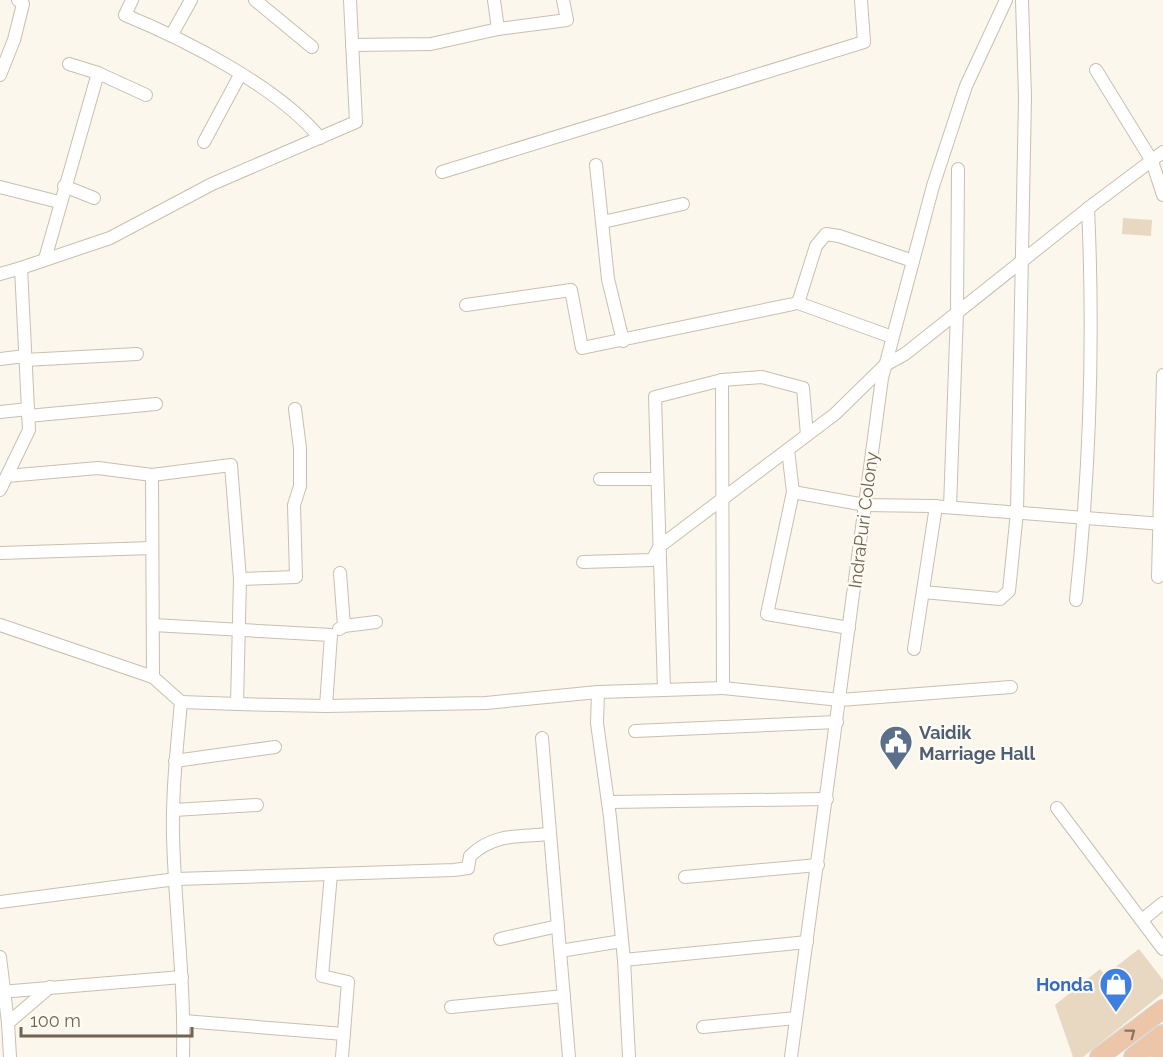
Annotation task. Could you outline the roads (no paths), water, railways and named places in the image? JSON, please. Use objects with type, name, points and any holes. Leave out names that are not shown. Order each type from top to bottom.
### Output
[{"type":"highway","points":[[1099,1057],[1163,1009]]},
{"type":"highway","points":[[1133,1057],[1163,1034]]},
{"type":"street","points":[[0,75],[14,40],[23,4],[18,0]]},
{"type":"street","points":[[132,0],[125,15],[172,34],[240,75],[283,104],[320,138]]},
{"type":"street","points":[[172,34],[191,0]]},
{"type":"street","points":[[255,0],[312,47]]},
{"type":"street","points":[[0,274],[110,238],[212,184],[356,122],[350,0]]},
{"type":"street","points":[[494,0],[498,29]]},
{"type":"street","points":[[352,45],[431,44],[498,29],[567,20],[563,0]]},
{"type":"street","points":[[441,172],[864,42],[861,0]]},
{"type":"street","name":"IndraPuri Colony","points":[[791,1057],[885,365],[933,186],[966,86],[1006,0]]},
{"type":"street","points":[[923,592],[1000,599],[1009,591],[1017,512],[1025,97],[1022,0]]},
{"type":"street","points":[[69,64],[98,73],[146,94]]},
{"type":"street","points":[[1096,70],[1152,161],[1163,195]]},
{"type":"street","points":[[45,259],[59,202],[98,73]]},
{"type":"street","points":[[204,142],[240,75]]},
{"type":"street","points":[[583,562],[652,560],[660,546],[835,414],[885,365],[904,354],[1088,208],[1163,152]]},
{"type":"street","points":[[596,165],[608,279],[623,341]]},
{"type":"street","points":[[951,507],[957,312],[958,170]]},
{"type":"street","points":[[64,186],[94,198]]},
{"type":"street","points":[[0,187],[59,202]]},
{"type":"street","points":[[603,222],[683,204]]},
{"type":"street","points":[[1076,600],[1085,518],[1092,301],[1088,208]]},
{"type":"street","points":[[798,303],[816,246],[826,234],[839,236],[913,261]]},
{"type":"street","points":[[0,490],[29,430],[21,268]]},
{"type":"street","points":[[466,305],[571,290],[582,348],[798,303],[892,337]]},
{"type":"street","points":[[0,359],[137,354]]},
{"type":"street","points":[[1158,578],[1163,375]]},
{"type":"street","points":[[664,690],[655,397],[722,380],[762,377],[803,388],[807,435]]},
{"type":"street","points":[[722,380],[723,688]]},
{"type":"street","points":[[0,412],[156,404]]},
{"type":"street","points":[[240,579],[296,577],[294,505],[300,486],[300,448],[295,410]]},
{"type":"street","points":[[788,450],[793,492],[767,614],[849,628]]},
{"type":"street","points":[[7,476],[98,468],[152,475],[231,465],[240,579],[237,704]]},
{"type":"street","points":[[152,475],[153,677]]},
{"type":"street","points":[[600,479],[657,479]]},
{"type":"street","points":[[793,492],[865,505],[951,507],[1160,523]]},
{"type":"street","points":[[914,649],[936,507]]},
{"type":"street","points":[[0,552],[152,548]]},
{"type":"street","points":[[340,573],[344,626]]},
{"type":"street","points":[[153,625],[239,632],[331,635],[344,626],[376,622]]},
{"type":"street","points":[[0,625],[153,677],[181,702],[326,706],[486,703],[598,692],[723,688],[840,700],[1011,687]]},
{"type":"street","points":[[326,706],[331,635]]},
{"type":"street","points":[[598,692],[597,723],[608,802],[624,960],[629,1057]]},
{"type":"street","points":[[181,702],[175,761],[174,810],[184,1021],[183,1057]]},
{"type":"street","points":[[635,730],[837,722]]},
{"type":"street","points":[[542,738],[569,1057]]},
{"type":"street","points":[[175,761],[276,747]]},
{"type":"street","points":[[608,802],[827,798]]},
{"type":"street","points":[[174,810],[256,805]]},
{"type":"street","points":[[1057,808],[1163,949]]},
{"type":"street","points":[[0,902],[176,879],[468,868],[470,856],[483,844],[496,839],[550,834]]},
{"type":"street","points":[[685,877],[818,865]]},
{"type":"street","points":[[331,874],[322,976],[348,982],[342,1057]]},
{"type":"street","points":[[1142,920],[1163,903]]},
{"type":"street","points":[[500,939],[558,926]]},
{"type":"street","points":[[560,951],[622,940]]},
{"type":"street","points":[[624,960],[807,942]]},
{"type":"street","points":[[0,957],[10,1057]]},
{"type":"street","points":[[2,992],[182,977]]},
{"type":"street","points":[[8,1023],[51,987]]},
{"type":"street","points":[[451,1007],[564,996]]},
{"type":"street","points":[[703,1027],[796,1018]]},
{"type":"street","points":[[184,1021],[344,1034]]},
{"type":"place","name":"Vaidik Marriage Hall","points":[[896,771]]},
{"type":"place","name":"Honda","points":[[1116,1013]]}]
